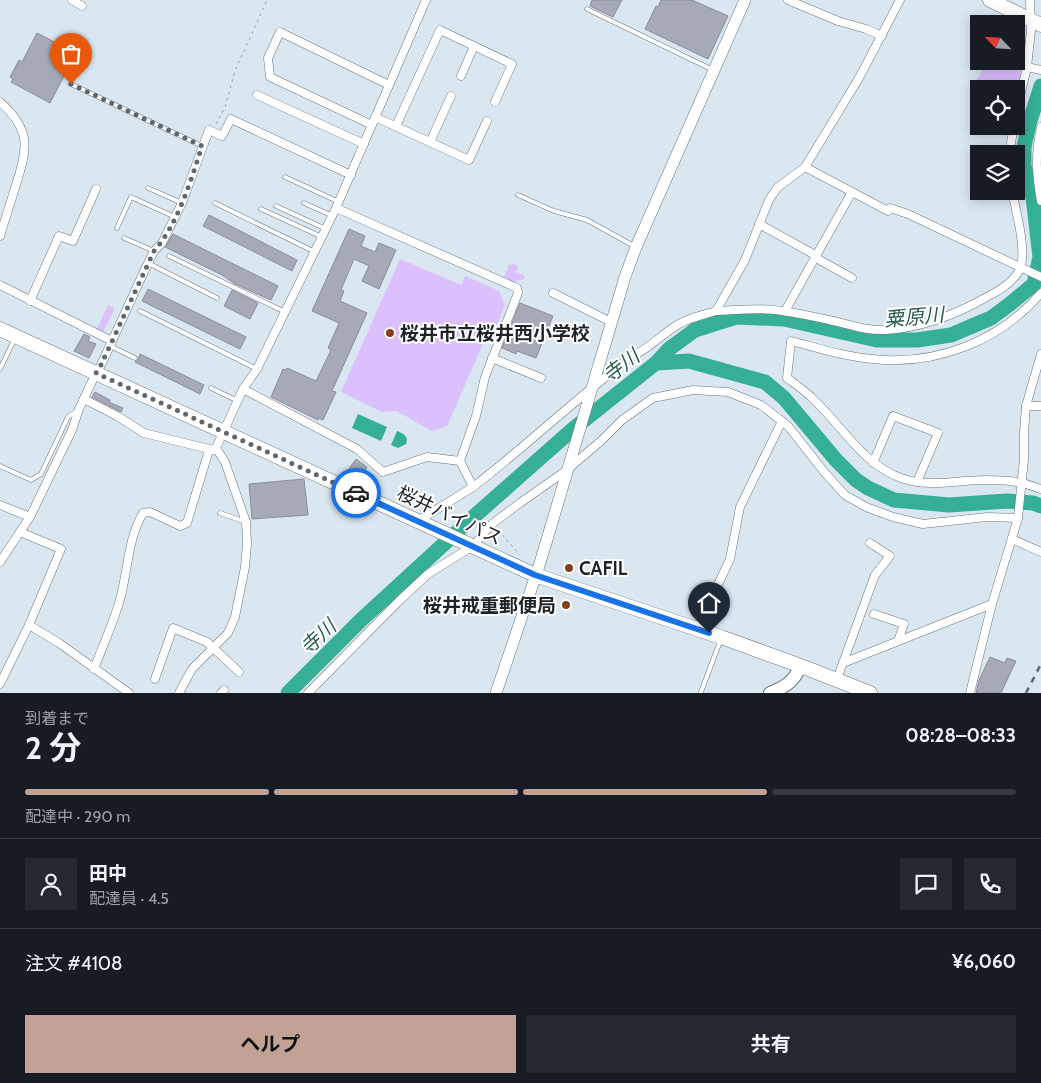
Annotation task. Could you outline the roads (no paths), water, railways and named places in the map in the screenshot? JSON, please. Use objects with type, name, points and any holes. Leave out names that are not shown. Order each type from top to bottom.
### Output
[{"type":"highway","points":[[990,0],[1036,22]]},
{"type":"highway","name":"桜井バイパス","points":[[0,329],[535,575],[722,637],[870,693]]},
{"type":"main road","points":[[772,693],[791,682],[801,666]]},
{"type":"street","points":[[72,0],[82,6]]},
{"type":"street","points":[[94,669],[119,603],[139,520],[143,513],[150,512],[180,526],[187,523],[213,449],[243,389],[257,369],[336,209],[426,0]]},
{"type":"street","points":[[496,693],[535,575],[625,277],[636,247],[745,0]]},
{"type":"street","points":[[788,0],[838,21],[882,36]]},
{"type":"street","points":[[716,312],[745,260],[769,200],[777,188],[805,168],[882,36],[900,0]]},
{"type":"street","points":[[1025,80],[1028,68],[1031,30],[1036,22],[1030,0]]},
{"type":"street","points":[[396,126],[440,30],[512,64],[495,102]]},
{"type":"street","points":[[389,85],[280,32],[268,58],[270,77],[373,121],[396,126],[470,160],[487,121]]},
{"type":"street","points":[[460,76],[474,46]]},
{"type":"street","points":[[1028,68],[1041,70]]},
{"type":"street","points":[[257,95],[364,144]]},
{"type":"street","points":[[430,142],[451,96]]},
{"type":"street","points":[[0,102],[17,120],[24,137],[26,153],[0,236]]},
{"type":"street","points":[[0,562],[30,517],[148,263],[154,251],[162,243],[182,203],[202,146],[210,130],[222,136],[231,119],[351,175]]},
{"type":"street","points":[[1041,127],[1036,149],[1036,171],[1041,201]]},
{"type":"street","points":[[805,168],[888,211],[890,208],[908,214],[1041,277]]},
{"type":"street","points":[[30,301],[59,236],[73,242],[96,189]]},
{"type":"street","points":[[785,311],[852,192]]},
{"type":"street","points":[[420,522],[473,487],[507,461],[591,389],[679,324],[692,318],[716,312],[752,309],[785,311],[831,320],[857,328],[883,330],[911,327],[958,313],[993,294],[1012,279],[1021,268],[1022,256],[1019,224],[1014,200]]},
{"type":"street","points":[[336,209],[517,288],[518,293],[485,377],[476,416],[460,461],[473,487]]},
{"type":"street","points":[[759,224],[852,278]]},
{"type":"street","points":[[0,285],[111,343]]},
{"type":"street","points":[[553,293],[611,322]]},
{"type":"street","points":[[1041,293],[1010,322],[978,342],[937,356],[905,361],[872,360],[791,341],[787,378],[811,397],[874,463],[901,478],[917,482],[943,483],[985,480],[1022,484],[1041,489]]},
{"type":"street","points":[[970,693],[992,604],[1018,516],[1022,484],[1026,406],[1041,354]]},
{"type":"street","points":[[492,358],[541,378]]},
{"type":"street","points":[[243,389],[357,449],[383,472],[427,457],[460,461]]},
{"type":"street","points":[[308,693],[428,574],[471,545],[492,524],[567,468],[602,440],[622,420],[653,398],[693,390],[728,392],[761,405],[788,426],[825,473],[845,494],[866,507],[893,517],[923,524],[987,517],[1018,516]]},
{"type":"street","points":[[84,399],[144,433],[213,449],[225,462],[246,522],[245,567],[235,617],[228,633],[192,669],[179,693]]},
{"type":"street","points":[[1026,406],[1041,406]]},
{"type":"street","points":[[874,463],[893,416],[938,433],[917,482]]},
{"type":"street","points":[[697,629],[730,559],[740,507],[782,421]]},
{"type":"street","points":[[0,505],[30,517]]},
{"type":"street","points":[[0,684],[29,625],[61,549],[20,532]]},
{"type":"street","points":[[1012,539],[1041,552]]},
{"type":"street","points":[[837,679],[875,575],[890,556],[870,543]]},
{"type":"street","points":[[843,662],[992,604]]},
{"type":"street","points":[[874,614],[904,624],[898,641]]},
{"type":"street","points":[[29,625],[128,693]]},
{"type":"street","points":[[155,679],[173,628],[207,642],[239,672]]},
{"type":"lane","points":[[587,8],[713,70]]},
{"type":"lane","points":[[71,84],[202,146]]},
{"type":"lane","points":[[285,177],[336,209]]},
{"type":"lane","points":[[148,188],[182,203]]},
{"type":"lane","points":[[518,195],[554,211],[587,220],[636,247]]},
{"type":"lane","points":[[117,228],[131,197],[175,217]]},
{"type":"lane","points":[[304,202],[336,209]]},
{"type":"lane","points":[[215,203],[315,252]]},
{"type":"lane","points":[[276,206],[324,233]]},
{"type":"lane","points":[[261,209],[324,233]]},
{"type":"lane","points":[[124,238],[154,251]]},
{"type":"lane","points":[[169,256],[285,312]]},
{"type":"lane","points":[[148,263],[217,298]]},
{"type":"lane","points":[[140,311],[257,369]]},
{"type":"lane","points":[[0,369],[16,336]]},
{"type":"lane","points":[[111,343],[135,358]]},
{"type":"lane","points":[[211,388],[238,401]]},
{"type":"lane","points":[[0,466],[31,480],[41,474],[68,417],[79,409]]},
{"type":"lane","points":[[220,514],[246,522]]},
{"type":"lane","points":[[701,692],[722,637]]},
{"type":"waterway","name":"粟原川","points":[[288,693],[361,620],[470,520],[573,429],[656,363],[669,349],[695,330],[736,317],[784,319],[877,340],[917,340],[951,335],[991,318],[1010,304],[1034,284],[1040,257],[1033,197],[1024,167],[1024,147],[1041,86]]},
{"type":"waterway","name":"寺川","points":[[656,363],[689,361],[765,382],[784,398],[836,460],[856,480],[894,500],[949,505],[1007,501],[1033,503],[1041,506]]},
{"type":"railway","points":[[1026,693],[1041,664]]},
{"type":"place","name":"桜井市立桜井西小学校","points":[[390,333]]},
{"type":"place","name":"CAFIL","points":[[569,568]]},
{"type":"place","name":"桜井戒重郵便局","points":[[566,605]]}]
